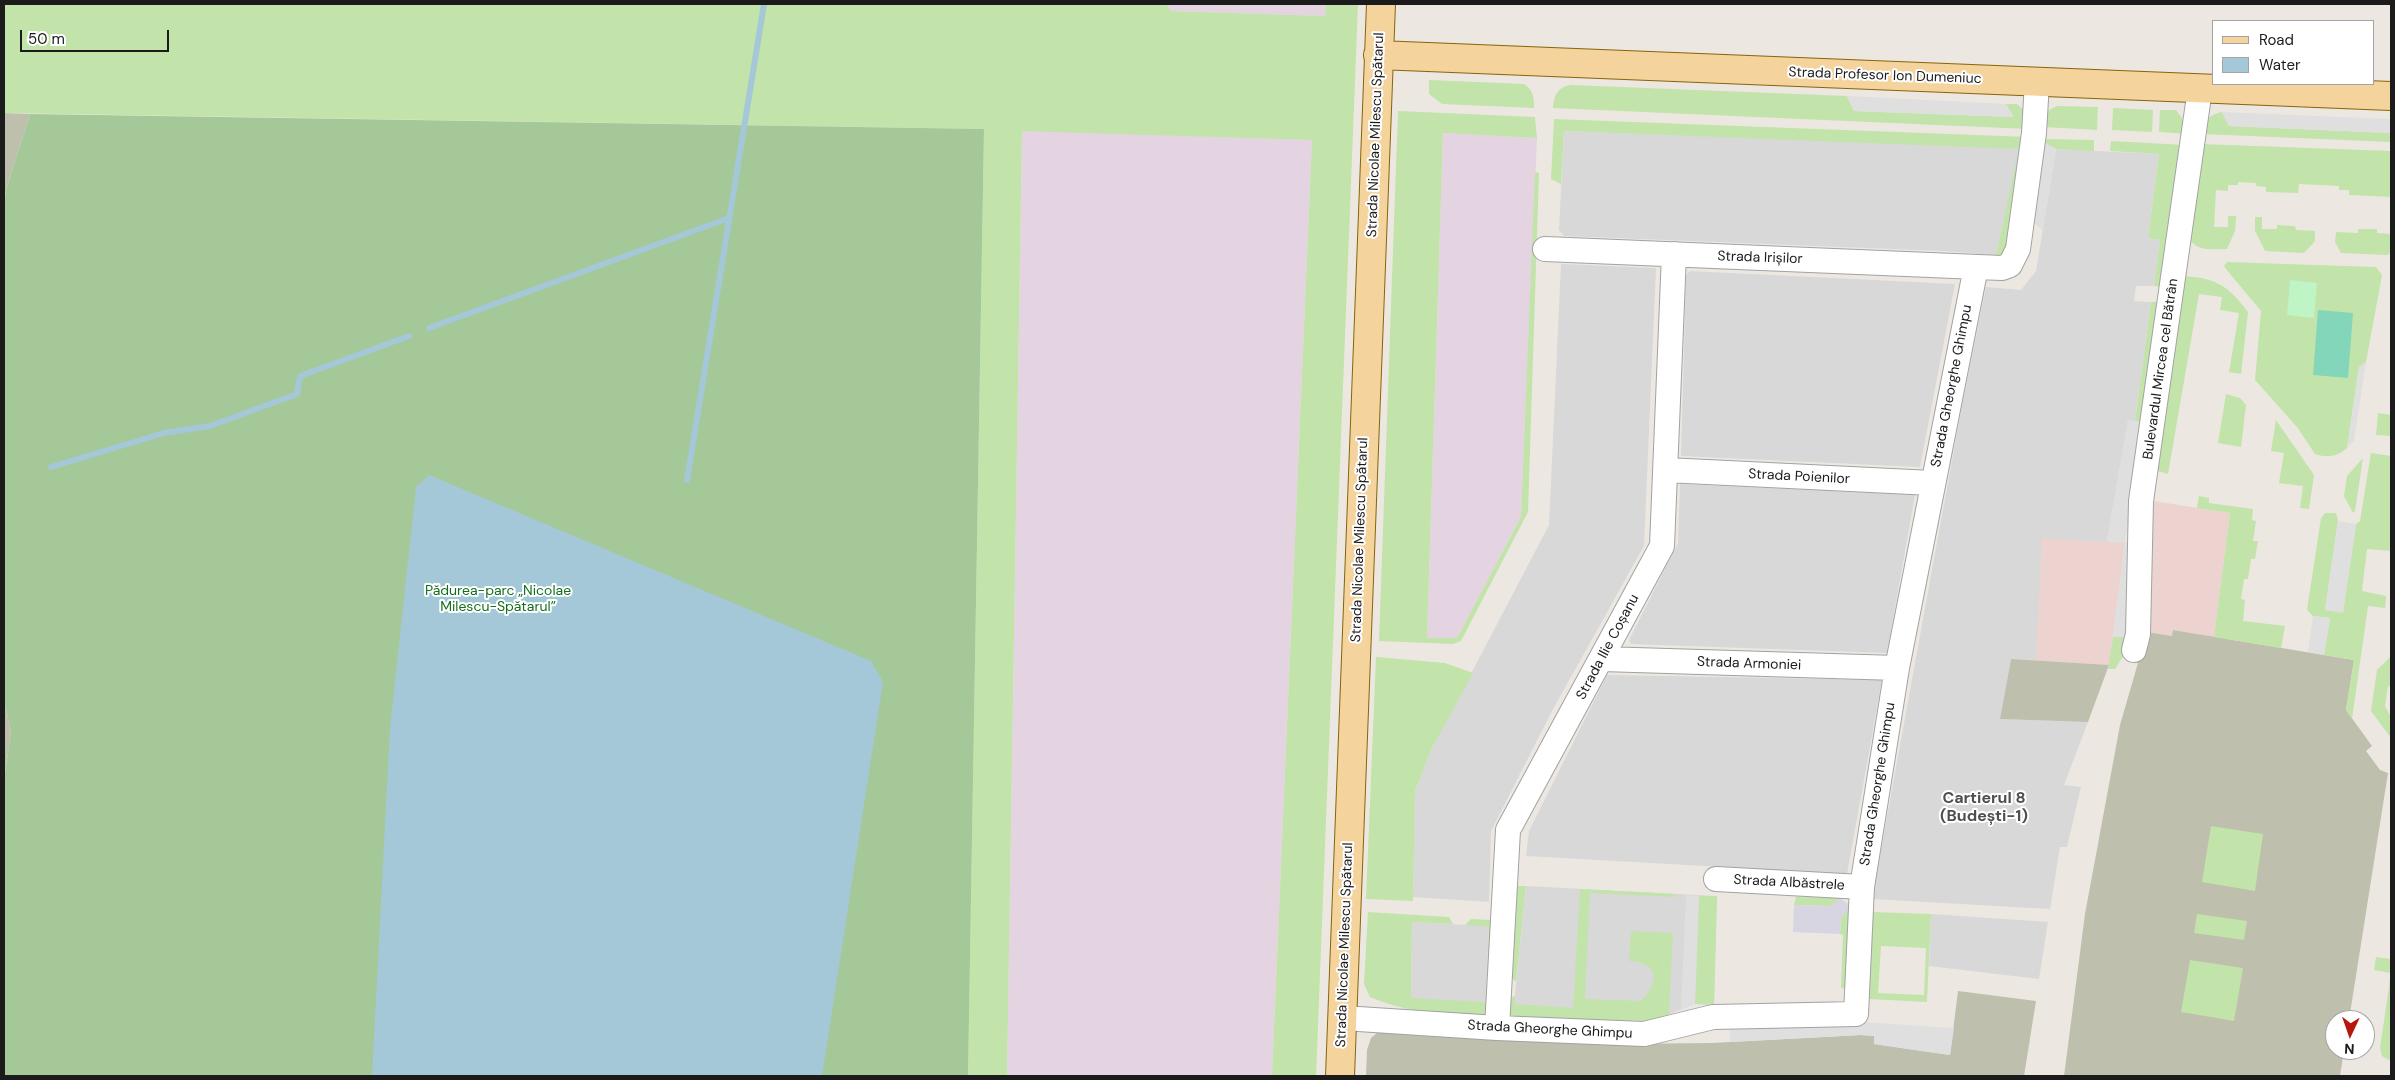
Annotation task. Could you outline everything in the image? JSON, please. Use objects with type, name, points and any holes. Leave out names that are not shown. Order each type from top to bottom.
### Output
[{"type":"main road","name":"Strada Nicolae Milescu Spătarul","points":[[1340,1076],[1381,4]]},
{"type":"main road","name":"Strada Profesor Ion Dumeniuc","points":[[1378,56],[2391,96]]},
{"type":"street","points":[[1976,267],[2002,268],[2010,265],[2016,258],[2034,133],[2037,82]]},
{"type":"street","name":"Bulevardul Mircea cel Bătrân","points":[[2134,650],[2138,634],[2141,501],[2200,89]]},
{"type":"street","name":"Strada Irișilor","points":[[1545,249],[1976,267]]},
{"type":"street","name":"Strada Ilie Coșanu","points":[[1497,1028],[1508,830],[1662,546],[1674,254]]},
{"type":"street","name":"Strada Gheorghe Ghimpu","points":[[1342,1018],[1497,1028],[1644,1034],[1713,1017],[1856,1014],[1862,887],[1896,668],[1976,267]]},
{"type":"street","name":"Strada Poienilor","points":[[1666,470],[1932,483]]},
{"type":"street","name":"Strada Armoniei","points":[[1602,659],[1896,668]]},
{"type":"street","name":"Strada Albăstrele","points":[[1716,879],[1862,887]]},
{"type":"shaded area","points":[[1166,4],[1326,4],[1325,16],[1171,11]]},
{"type":"shaded area","points":[[1847,96],[2006,104],[2014,117],[1854,111]]},
{"type":"shaded area","points":[[2222,112],[2391,119],[2391,133],[2229,126]]},
{"type":"shaded area","points":[[4,113],[30,114],[6,190],[4,208]]},
{"type":"shaded area","points":[[1022,130],[1312,140],[1272,1076],[1007,1076]]},
{"type":"shaded area","points":[[1564,131],[2020,149],[1996,255],[1943,251],[1564,236],[1559,230]]},
{"type":"shaded area","points":[[1443,133],[1537,138],[1521,517],[1457,638],[1442,639],[1427,638]]},
{"type":"shaded area","points":[[2041,141],[2056,149],[2043,231],[2030,219]]},
{"type":"shaded area","points":[[2056,149],[2159,154],[2148,238],[2160,240],[2154,286],[2136,286],[2134,301],[2151,302],[2135,421],[2128,421],[2107,541],[2125,543],[2109,665],[2011,659],[2000,719],[2088,722],[2064,785],[2081,787],[2067,847],[2060,847],[2050,909],[1872,899],[1961,411],[1986,287],[2021,290],[2036,271]]},
{"type":"shaded area","points":[[1561,264],[1656,268],[1644,546],[1552,711],[1491,831],[1489,902],[1413,897],[1415,791],[1432,748],[1549,525]]},
{"type":"shaded area","points":[[1690,271],[1955,284],[1920,467],[1681,456],[1686,275]]},
{"type":"shaded area","points":[[2366,362],[2354,441],[2347,448],[2359,367]]},
{"type":"shaded area","points":[[2128,420],[2144,422],[2125,542],[2134,544],[2131,636],[2113,637],[2125,543],[2107,541]]},
{"type":"shaded area","points":[[1680,484],[1915,495],[1887,653],[1631,644],[1629,640],[1678,543]]},
{"type":"shaded area","points":[[2154,501],[2230,513],[2214,637],[2174,630],[2172,636],[2147,632]]},
{"type":"shaded area","points":[[2338,521],[2356,524],[2343,613],[2325,610]]},
{"type":"shaded area","points":[[2042,538],[2125,543],[2109,665],[2036,660]]},
{"type":"shaded area","points":[[2313,616],[2330,618],[2324,655],[2308,652]]},
{"type":"shaded area","points":[[2173,630],[2354,660],[2346,710],[2372,746],[2366,751],[2380,770],[2388,773],[2351,1010],[2325,1010],[2325,1060],[2342,1060],[2340,1076],[2064,1076],[2085,914],[2120,725],[2147,632],[2172,636]]},
{"type":"shaded area","points":[[2011,659],[2109,665],[2088,722],[2000,719]]},
{"type":"shaded area","points":[[1607,675],[1882,680],[1847,874],[1526,856],[1529,831]]},
{"type":"shaded area","points":[[4,700],[11,732],[4,779]]},
{"type":"shaded area","points":[[1526,886],[1717,896],[1714,1005],[1695,1004],[1652,1021],[1514,1004]]},
{"type":"shaded area","points":[[1686,895],[1699,896],[1695,1004],[1681,1010]]},
{"type":"shaded area","points":[[1840,898],[1851,906],[1841,918],[1840,934],[1793,932],[1794,905],[1830,906]]},
{"type":"shaded area","points":[[1931,914],[2048,922],[2039,979],[1929,966]]},
{"type":"shaded area","points":[[1412,922],[1489,926],[1486,1002],[1411,999]]},
{"type":"shaded area","points":[[1958,991],[2036,1001],[2024,1076],[1366,1076],[1367,1050],[1371,1038],[1378,1032],[1618,1044],[1712,1043],[1861,1035],[1875,1036],[1874,1044],[1950,1055]]},
{"type":"shaded area","points":[[1862,1022],[1954,1028],[1950,1055],[1874,1044],[1874,1036],[1861,1035],[1730,1042],[1730,1027]]},
{"type":"green space","points":[[4,4],[1166,4],[1171,11],[1325,16],[1326,4],[1358,4],[1316,1076],[1272,1076],[1312,140],[1022,131],[1007,1076],[968,1076],[984,129],[4,113]]},
{"type":"green space","points":[[1429,80],[1524,84],[1533,94],[1534,108],[1442,104],[1429,94]]},
{"type":"green space","points":[[1571,85],[1847,96],[1854,111],[2013,117],[2006,104],[2017,104],[2026,112],[2028,129],[1553,108],[1554,100],[1559,90]]},
{"type":"green space","points":[[2057,106],[2098,107],[2097,130],[2044,127],[2046,114]]},
{"type":"green space","points":[[2113,108],[2153,110],[2152,132],[2112,130]]},
{"type":"green space","points":[[2160,110],[2176,110],[2182,118],[2187,134],[2159,132]]},
{"type":"green space","points":[[1398,111],[1535,117],[1537,138],[1443,133],[1427,638],[1457,638],[1521,517],[1535,172],[1539,173],[1528,512],[1461,641],[1453,644],[1379,641]]},
{"type":"green space","points":[[2222,112],[2229,126],[2391,133],[2391,142],[2203,134],[2208,119]]},
{"type":"green space","name":"Pădurea-parc „Nicolae Milescu-Spătarul”","points":[[30,114],[984,129],[968,1076],[4,1076],[4,779],[11,732],[4,700],[4,208],[6,190]]},
{"type":"green space","points":[[1554,119],[2028,137],[2005,254],[1996,255],[2019,149],[1564,131],[1561,184],[1551,179]]},
{"type":"green space","points":[[2041,139],[2094,140],[2094,151],[2056,149],[2041,141]]},
{"type":"green space","points":[[2111,141],[2185,145],[2165,287],[2154,286],[2160,240],[2148,238],[2159,154],[2110,151]]},
{"type":"green space","points":[[2201,144],[2391,151],[2391,197],[2349,195],[2349,190],[2339,190],[2339,186],[2299,184],[2298,193],[2266,192],[2266,187],[2256,186],[2256,183],[2238,182],[2238,185],[2228,185],[2228,191],[2216,190],[2214,227],[2228,227],[2228,216],[2236,216],[2235,231],[2227,249],[2202,248],[2193,244],[2190,240]]},
{"type":"green space","points":[[2255,217],[2262,217],[2262,229],[2277,229],[2277,225],[2295,226],[2296,230],[2315,231],[2315,241],[2304,253],[2265,251],[2255,231]]},
{"type":"green space","points":[[2358,229],[2377,229],[2377,233],[2391,234],[2391,252],[2388,255],[2341,253],[2335,242],[2336,232],[2358,233]]},
{"type":"green space","points":[[2227,262],[2376,267],[2382,275],[2366,362],[2359,367],[2347,448],[2339,453],[2328,456],[2315,454],[2297,427],[2255,380],[2261,311],[2226,269],[2224,266]]},
{"type":"green space","points":[[2179,276],[2202,278],[2219,284],[2233,295],[2248,312],[2241,374],[2229,372],[2239,313],[2220,310],[2222,297],[2199,294],[2168,474],[2158,471],[2154,464]]},
{"type":"green space","points":[[2290,280],[2317,283],[2314,318],[2287,315]]},
{"type":"green space","points":[[2151,302],[2162,302],[2144,422],[2135,421]]},
{"type":"green space","points":[[2318,310],[2353,313],[2348,378],[2313,375]]},
{"type":"green space","points":[[2226,394],[2240,398],[2246,405],[2241,447],[2218,443]]},
{"type":"green space","points":[[2378,413],[2391,415],[2391,436],[2376,435]]},
{"type":"green space","points":[[2276,420],[2314,475],[2309,509],[2300,508],[2303,486],[2279,483],[2284,453],[2271,451]]},
{"type":"green space","points":[[2371,453],[2391,456],[2391,551],[2367,549],[2362,591],[2386,596],[2385,608],[2368,606],[2352,719],[2346,710],[2354,660],[2324,655],[2330,618],[2313,616],[2307,610],[2321,518],[2325,513],[2336,513],[2338,521],[2325,610],[2343,612],[2356,524],[2360,521]]},
{"type":"green space","points":[[2363,458],[2355,511],[2353,513],[2344,496],[2347,476]]},
{"type":"green space","points":[[2199,496],[2209,498],[2209,503],[2253,509],[2252,520],[2256,521],[2253,541],[2258,541],[2255,559],[2251,559],[2248,579],[2244,579],[2241,599],[2245,600],[2243,621],[2285,626],[2281,648],[2214,637],[2230,513],[2197,508]]},
{"type":"green space","points":[[2131,636],[2129,647],[2115,669],[2108,669],[2113,637]]},
{"type":"green space","points":[[2391,656],[2391,687],[2388,686],[2385,706],[2391,717],[2391,738],[2371,711],[2377,670]]},
{"type":"green space","points":[[1376,657],[1445,663],[1473,673],[1432,748],[1415,791],[1413,901],[1366,899]]},
{"type":"green space","points":[[2211,826],[2263,834],[2255,891],[2202,882]]},
{"type":"green space","points":[[1517,886],[1526,886],[1516,982],[1509,975]]},
{"type":"green space","points":[[1580,889],[1675,894],[1675,897],[1590,893],[1585,999],[1641,1001],[1651,987],[1653,975],[1651,969],[1646,965],[1629,961],[1631,931],[1673,933],[1669,1014],[1652,1021],[1506,1017],[1507,999],[1515,996],[1515,1004],[1573,1008]]},
{"type":"green space","points":[[1699,896],[1717,896],[1714,1005],[1695,1004]]},
{"type":"green space","points":[[1796,897],[1840,898],[1830,906],[1794,905]]},
{"type":"green space","points":[[1851,906],[1847,989],[1841,988],[1843,935],[1840,934],[1841,918]]},
{"type":"green space","points":[[1368,912],[1449,917],[1453,924],[1412,922],[1411,998],[1486,1002],[1489,927],[1465,925],[1471,919],[1490,920],[1494,927],[1490,1012],[1485,1017],[1426,1012],[1398,1007],[1370,997],[1364,984]]},
{"type":"green space","points":[[1872,912],[1931,914],[1927,1002],[1869,999]],"holes":[[[1881,946],[1926,948],[1924,995],[1878,993]]]},
{"type":"green space","points":[[2197,914],[2247,921],[2244,940],[2194,933]]},
{"type":"green space","points":[[2376,957],[2391,959],[2391,973],[2374,970]]},
{"type":"green space","points":[[2190,960],[2243,968],[2234,1021],[2181,1012]]},
{"type":"green space","points":[[2391,973],[2391,1061],[2382,1056],[2380,1048]]},
{"type":"water","points":[[429,475],[871,661],[883,682],[822,1076],[372,1076],[390,728],[416,487]]},
{"type":"waterway","points":[[687,480],[764,4]]},
{"type":"waterway","points":[[429,328],[729,218]]},
{"type":"waterway","points":[[51,467],[164,433],[210,426],[297,394],[300,376],[409,336]]},
{"type":"district","name":"Cartierul 8 (Budești-1)","points":[[1984,808]]}]
